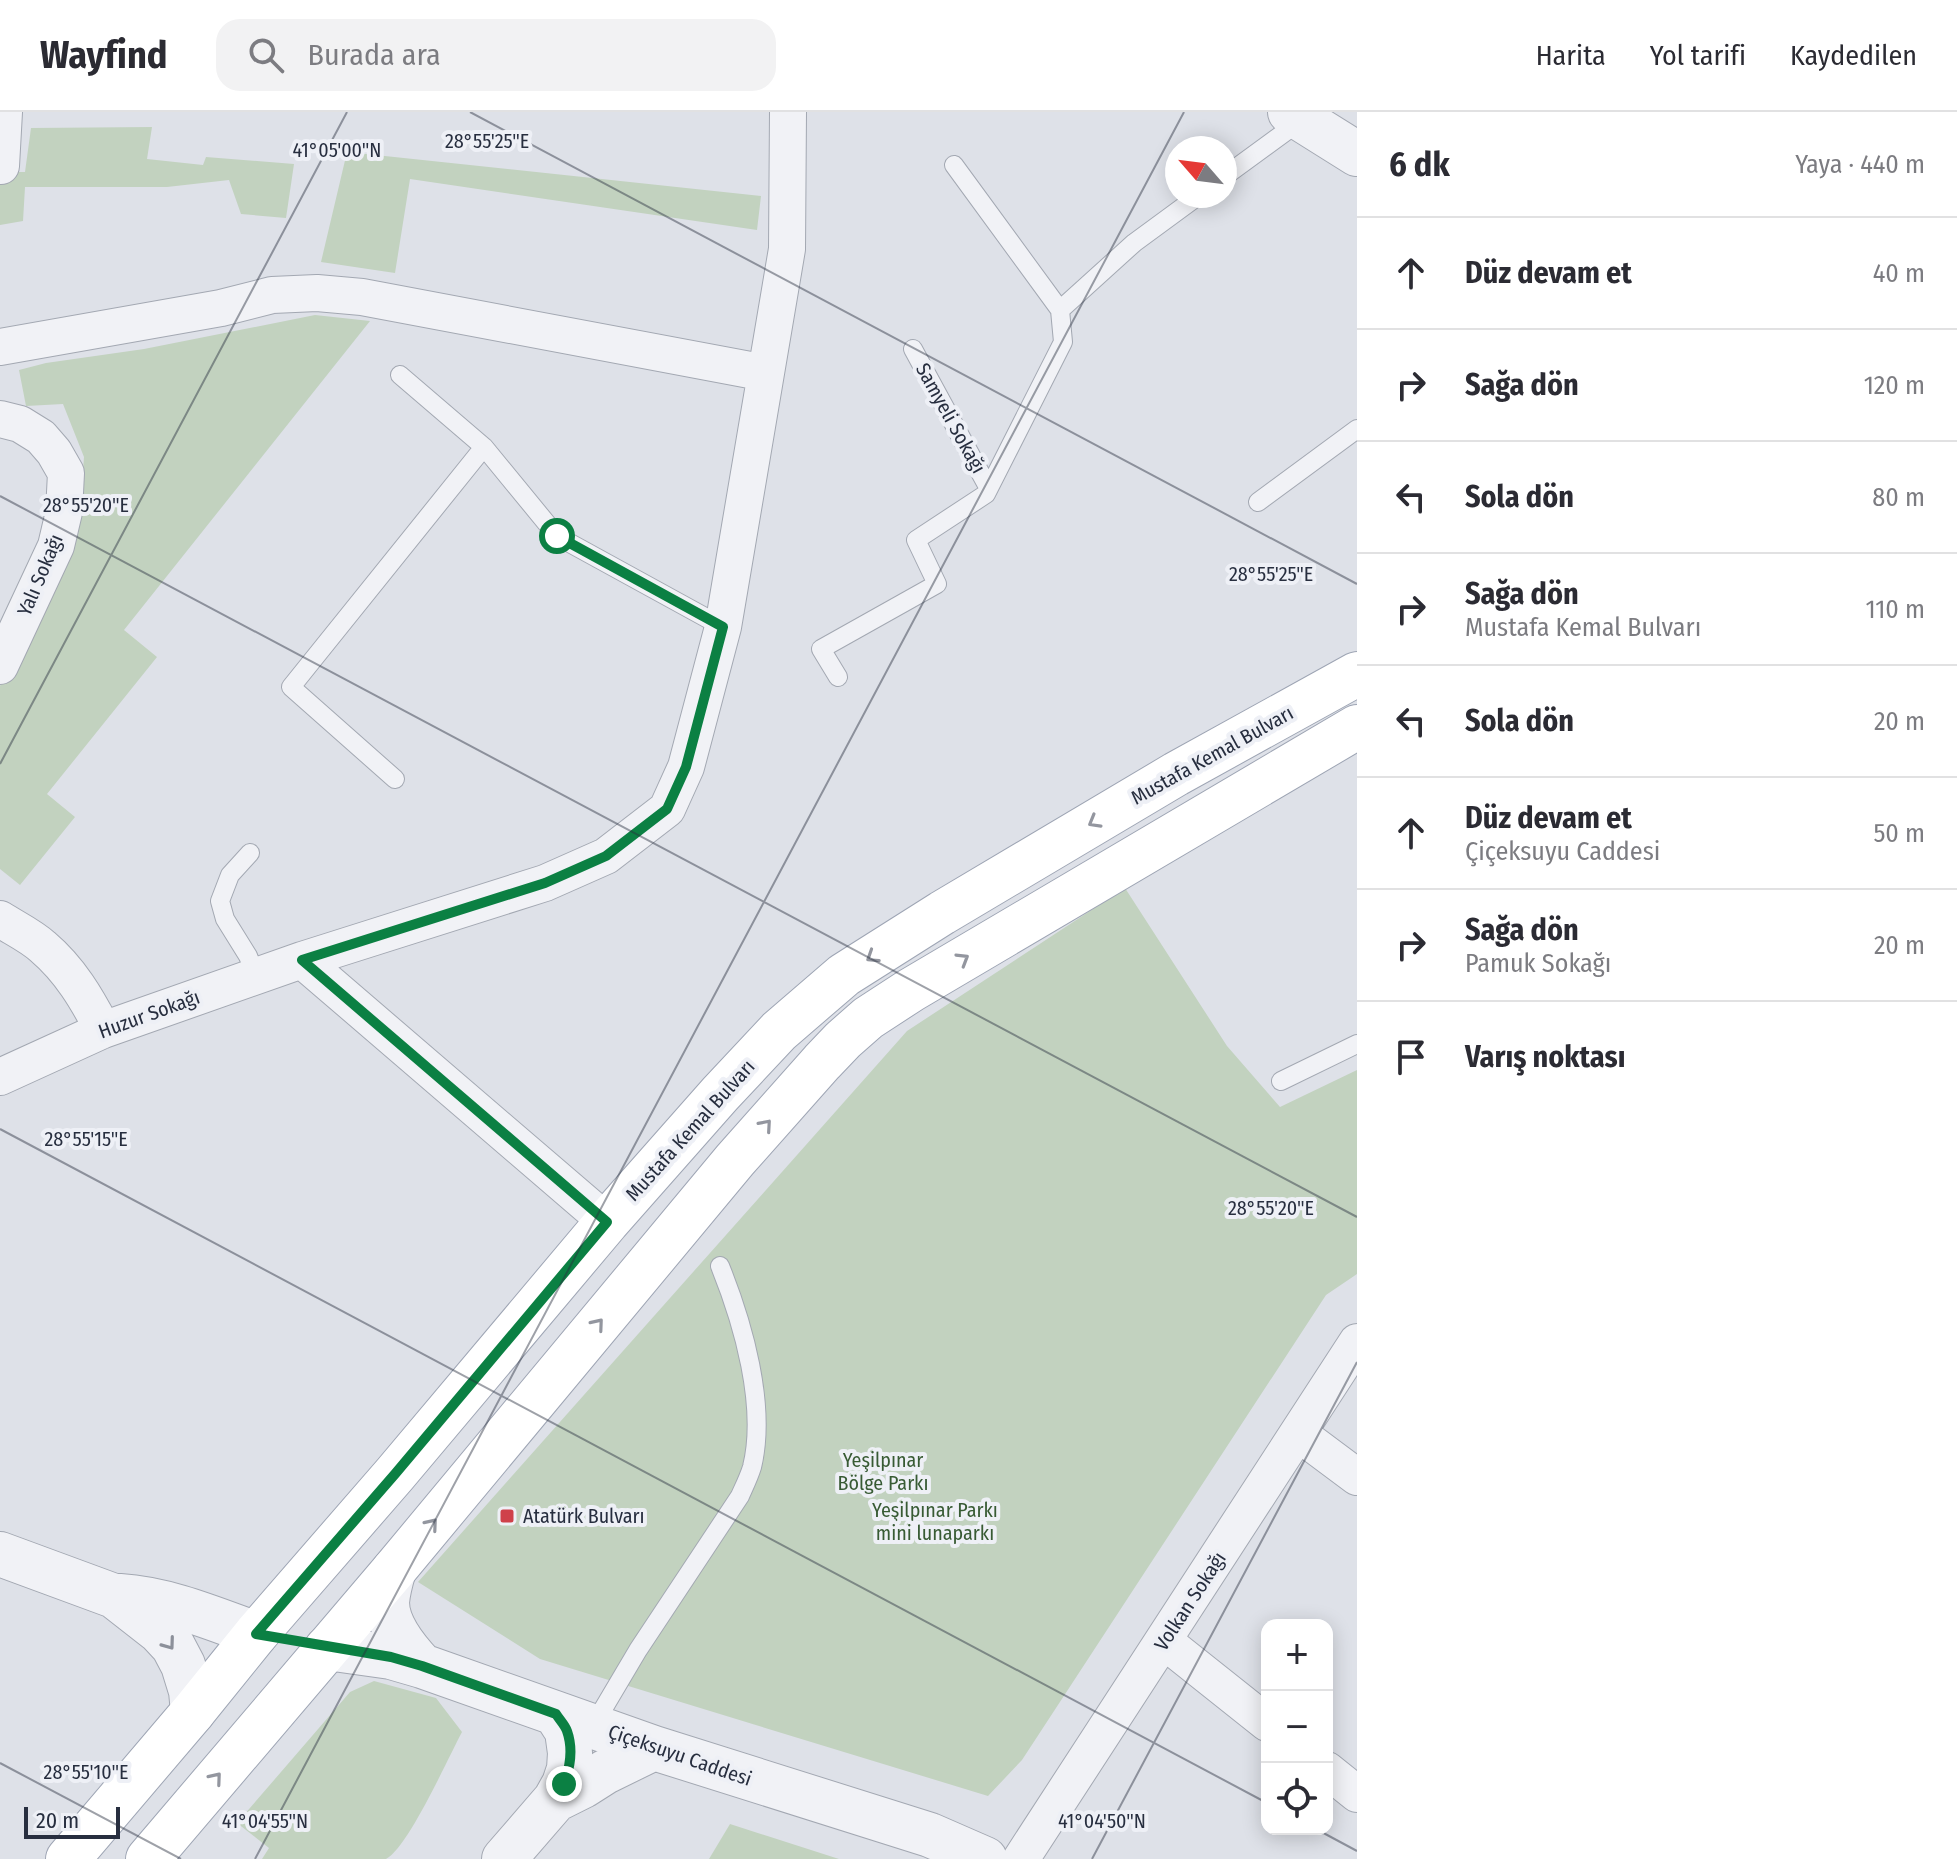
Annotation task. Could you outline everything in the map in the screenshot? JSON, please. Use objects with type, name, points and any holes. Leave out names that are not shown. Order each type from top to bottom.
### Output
[{"type":"main road","name":"Mustafa Kemal Bulvarı","points":[[68,1859],[607,1222],[779,1031],[844,975],[1023,864],[1176,774],[1357,674]]},
{"type":"main road","points":[[148,1859],[394,1570],[735,1160],[822,1062],[868,1018],[1357,727]]},
{"type":"main road","points":[[256,1634],[327,1648]]},
{"type":"street","points":[[1,166],[4,112]]},
{"type":"street","name":"Huzur Sokağı","points":[[0,1077],[103,1030],[302,960],[545,883],[606,856],[667,809],[686,767],[723,627],[787,249],[788,112]]},
{"type":"street","points":[[1296,116],[1357,154]]},
{"type":"street","points":[[0,347],[221,308],[272,295],[317,293],[362,297],[766,373]]},
{"type":"street","name":"Yalı Sokağı","points":[[0,419],[20,424],[41,437],[66,473],[64,512],[56,546],[0,666]]},
{"type":"street","points":[[0,919],[42,946],[66,971],[87,998],[103,1030]]},
{"type":"street","points":[[302,960],[607,1222]]},
{"type":"street","name":"Volkan Sokağı","points":[[1021,1859],[1357,1342]]},
{"type":"street","points":[[1298,1433],[1357,1477]]},
{"type":"street","points":[[7,1561],[114,1596],[140,1597],[180,1607],[256,1634]]},
{"type":"street","points":[[394,1570],[387,1603],[389,1615],[411,1654],[422,1666]]},
{"type":"street","points":[[114,1596],[173,1646],[191,1691],[193,1712]]},
{"type":"street","points":[[1164,1641],[1261,1718]]},
{"type":"street","name":"Çiçeksuyu Caddesi","points":[[327,1648],[391,1657],[422,1666],[654,1748],[930,1835],[985,1859]]},
{"type":"street","points":[[504,1859],[555,1800],[564,1784],[570,1753],[567,1731],[574,1720]]},
{"type":"street","points":[[555,1800],[654,1748]]},
{"type":"street","points":[[1333,1775],[1357,1794]]},
{"type":"lane","points":[[1237,166],[1296,116]]},
{"type":"lane","points":[[838,677],[821,649],[937,584],[916,540],[986,494],[1063,342],[1060,310],[954,165]]},
{"type":"lane","points":[[1060,310],[1134,243],[1182,208]]},
{"type":"lane","name":"Samyeli Sokağı","points":[[913,349],[988,487]]},
{"type":"lane","points":[[400,375],[484,447],[557,536],[723,627]]},
{"type":"lane","points":[[1258,502],[1357,429]]},
{"type":"lane","points":[[395,779],[291,687],[484,447]]},
{"type":"lane","points":[[250,853],[230,875],[220,901],[225,919],[248,956],[256,976]]},
{"type":"lane","points":[[1281,1081],[1357,1044]]},
{"type":"lane","points":[[574,1720],[638,1650],[740,1496],[752,1468],[757,1425],[751,1366],[734,1299],[720,1266]]},
{"type":"green space","points":[[152,127],[147,159],[203,165],[206,157],[294,164],[286,218],[241,214],[229,180],[167,187],[25,187],[23,221],[0,225],[0,172],[25,172],[31,128]]},
{"type":"green space","points":[[347,152],[761,196],[757,230],[410,179],[395,273],[321,262]]},
{"type":"green space","points":[[315,315],[370,321],[124,630],[157,657],[47,794],[75,817],[20,885],[0,869],[0,686],[78,535],[84,457],[63,404],[26,406],[19,370]]},
{"type":"green space","name":"Yeşilpınar Bölge Parkı","points":[[1125,888],[1227,1046],[1280,1107],[1357,1070],[1357,1274],[1326,1295],[1022,1760],[988,1796],[540,1659],[418,1582],[907,1031]]},
{"type":"green space","points":[[374,1681],[436,1698],[462,1732],[405,1838],[386,1859],[262,1859],[269,1848],[237,1823],[350,1692]]},
{"type":"green space","points":[[730,1824],[839,1859],[709,1859]]},
{"type":"place","name":"Atatürk Bulvarı","points":[[507,1516]]},
{"type":"route","points":[[557,536],[723,627],[686,767],[667,809],[606,856],[545,883],[302,960],[607,1222],[256,1634],[391,1657],[556,1714],[567,1731],[570,1753],[564,1784]]},
{"type":"park label","name":"Yeşilpınar Parkı mini lunaparkı","points":[[935,1522]]}]
